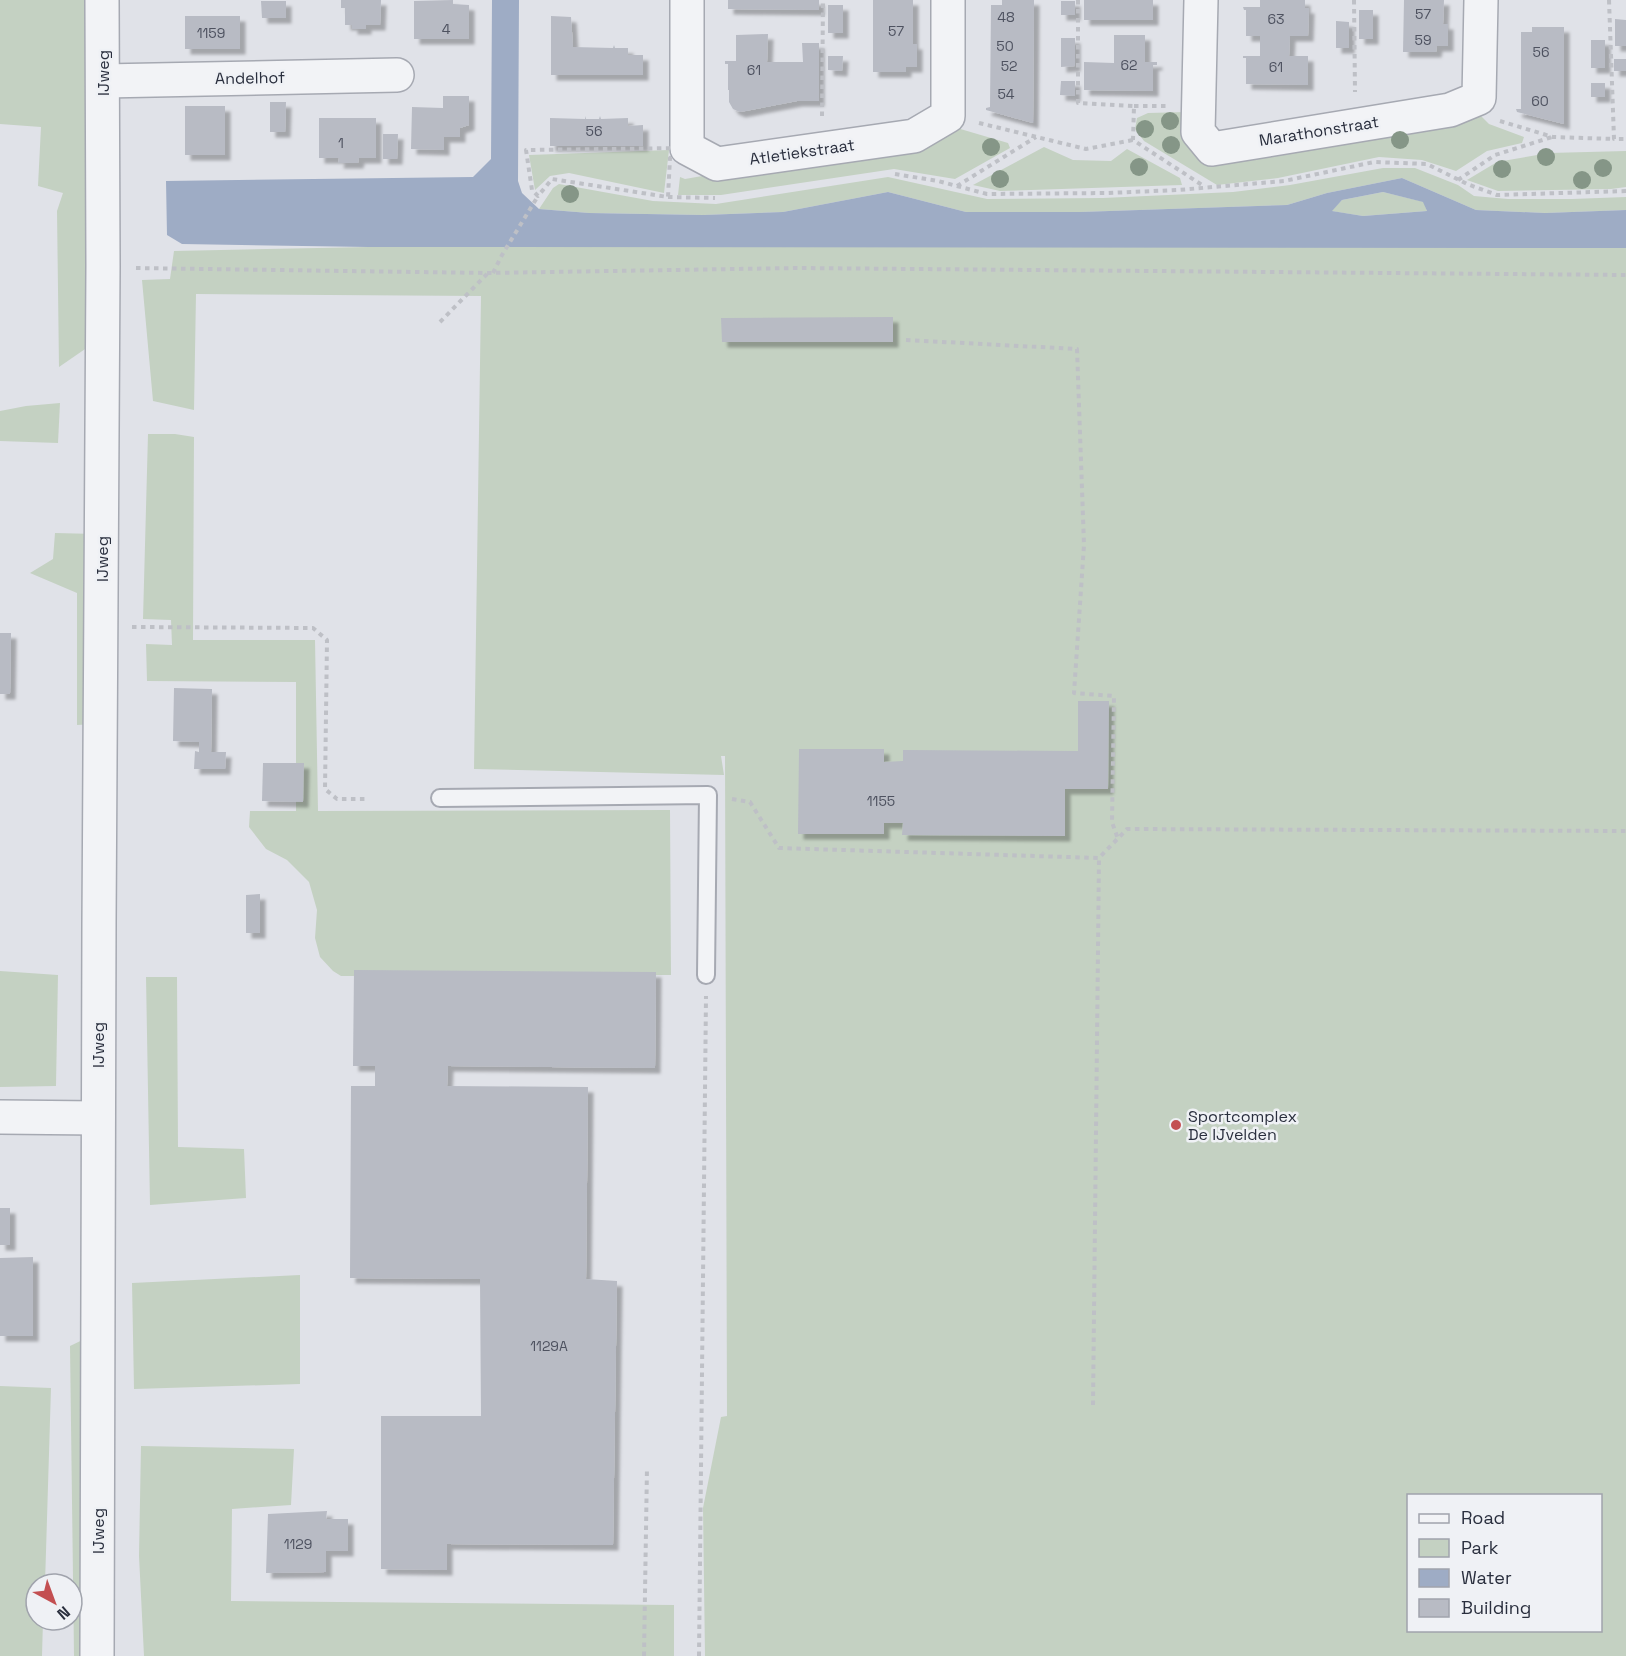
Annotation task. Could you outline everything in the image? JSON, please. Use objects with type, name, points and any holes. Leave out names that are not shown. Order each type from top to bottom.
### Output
[{"type":"street","name":"IJweg","points":[[98,1656],[98,1118],[104,81],[102,0]]},
{"type":"street","points":[[687,0],[687,148]]},
{"type":"street","points":[[948,0],[948,116]]},
{"type":"street","name":"Marathonstraat","points":[[1201,0],[1198,132],[1212,149],[1450,110],[1479,98]]},
{"type":"street","points":[[1479,98],[1482,0]]},
{"type":"street","name":"Andelhof","points":[[104,81],[397,75]]},
{"type":"street","name":"Atletiekstraat","points":[[687,148],[717,164],[914,136],[948,116]]},
{"type":"street","points":[[0,1117],[98,1118]]},
{"type":"lane","points":[[440,798],[708,795],[706,975]]},
{"type":"path","points":[[822,150],[823,0]]},
{"type":"path","points":[[1078,0],[1078,103],[1134,106],[1133,140]]},
{"type":"path","points":[[1354,0],[1355,125]]},
{"type":"path","points":[[1609,0],[1614,139]]},
{"type":"path","points":[[1479,98],[1490,118],[1553,137],[1626,139]]},
{"type":"path","points":[[948,116],[1086,149],[1133,140],[1206,188]]},
{"type":"path","points":[[957,186],[1037,136]]},
{"type":"path","points":[[1458,180],[1495,155],[1553,137]]},
{"type":"path","points":[[538,196],[532,190],[526,150],[687,148]]},
{"type":"path","points":[[668,197],[670,158],[687,148]]},
{"type":"path","points":[[891,173],[938,181],[987,194],[1108,193],[1284,181],[1374,162],[1427,165],[1497,195],[1626,191]]},
{"type":"path","points":[[493,273],[534,201],[552,179],[668,197],[721,198]]},
{"type":"path","points":[[132,268],[487,273],[797,268],[1626,275]]},
{"type":"path","points":[[440,322],[487,273]]},
{"type":"path","points":[[906,340],[1077,349],[1084,545],[1074,693],[1114,696],[1112,822],[1118,839]]},
{"type":"path","points":[[102,627],[313,628],[327,640],[326,789],[337,799],[367,799]]},
{"type":"path","points":[[708,795],[750,802],[779,848],[1099,858]]},
{"type":"path","points":[[1093,1405],[1099,858],[1127,830],[1626,831]]},
{"type":"path","points":[[699,1656],[706,975]]},
{"type":"path","points":[[644,1656],[647,1467]]},
{"type":"green space","points":[[0,0],[91,0],[88,347],[59,367],[57,211],[63,193],[38,186],[41,127],[0,124]]},
{"type":"green space","points":[[1186,112],[1189,144],[1293,151],[1481,116],[1489,124],[1524,137],[1522,143],[1487,151],[1456,171],[1422,160],[1379,157],[1278,178],[1217,185],[1144,141],[1135,129],[1137,118],[1148,113]]},
{"type":"green space","points":[[957,128],[1008,143],[1010,148],[955,179],[894,169],[721,195],[678,195],[680,177],[685,179],[899,142]]},
{"type":"green space","points":[[1044,147],[1073,160],[1111,161],[1127,149],[1180,178],[1182,185],[1000,191],[973,185]]},
{"type":"green space","points":[[669,150],[664,193],[569,173],[550,176],[535,190],[529,155]]},
{"type":"green space","points":[[1626,151],[1626,187],[1498,191],[1467,180],[1497,162],[1549,153]]},
{"type":"green space","points":[[1383,168],[1415,168],[1458,185],[1474,196],[1508,199],[1626,197],[1626,210],[1545,213],[1476,210],[1402,178],[1327,193],[1287,205],[1080,212],[966,212],[888,192],[783,212],[703,215],[589,213],[539,209],[553,188],[559,184],[653,201],[716,204],[888,177],[987,199],[1103,198],[1233,192],[1290,185]]},
{"type":"green space","points":[[1383,192],[1424,202],[1427,211],[1363,216],[1331,211],[1342,200]]},
{"type":"green space","name":"Sportcomplex De IJvelden","points":[[1626,237],[1626,1656],[705,1656],[703,1508],[721,1417],[727,1416],[725,756],[721,756],[724,775],[474,769],[481,296],[196,294],[194,410],[153,401],[142,280],[170,279],[174,251],[368,247]]},
{"type":"green space","points":[[60,403],[58,443],[0,441],[0,411]]},
{"type":"green space","points":[[148,434],[194,437],[193,640],[315,640],[318,811],[670,810],[671,975],[341,976],[333,971],[320,957],[315,938],[317,910],[309,882],[287,860],[266,849],[249,827],[250,811],[296,811],[296,682],[147,681],[146,644],[172,645],[171,620],[143,619]]},
{"type":"green space","points":[[55,533],[96,534],[95,724],[77,725],[77,593],[30,573],[53,559]]},
{"type":"green space","points":[[0,971],[58,975],[56,1086],[0,1087]]},
{"type":"green space","points":[[146,977],[177,977],[178,1147],[244,1149],[246,1198],[150,1205]]},
{"type":"green space","points":[[300,1275],[300,1384],[134,1389],[132,1283]]},
{"type":"green space","points":[[95,1334],[94,1656],[74,1656],[74,1632],[84,1632],[84,1572],[73,1572],[70,1346]]},
{"type":"green space","points":[[0,1386],[51,1388],[45,1572],[24,1572],[24,1632],[43,1632],[42,1656],[0,1656]]},
{"type":"green space","points":[[141,1446],[294,1449],[291,1505],[232,1509],[231,1601],[674,1605],[674,1656],[144,1656],[139,1556]]},
{"type":"water","points":[[492,0],[519,0],[518,181],[522,193],[539,209],[589,213],[703,215],[783,212],[888,192],[966,212],[1080,212],[1287,205],[1327,193],[1402,178],[1476,210],[1545,213],[1626,210],[1626,248],[368,247],[182,244],[167,235],[166,181],[473,177],[491,159]],"holes":[[[1383,192],[1423,202],[1427,211],[1363,216],[1332,211],[1342,200]]]},
{"type":"building","points":[[341,0],[381,0],[380,25],[366,25],[366,29],[352,29],[352,25],[345,25],[345,8],[341,8]]},
{"type":"building","points":[[453,0],[453,4],[469,5],[469,39],[414,39],[414,1]]},
{"type":"building","points":[[728,0],[819,0],[819,10],[728,9]]},
{"type":"building","points":[[873,0],[913,0],[913,44],[917,44],[917,67],[906,67],[906,72],[873,72]]},
{"type":"building","points":[[1002,0],[1034,0],[1033,123],[986,110],[990,107],[991,5],[1002,5]]},
{"type":"building","points":[[1084,0],[1153,0],[1153,20],[1084,20]]},
{"type":"building","points":[[1260,0],[1305,0],[1305,8],[1309,8],[1308,36],[1290,36],[1289,56],[1308,56],[1308,85],[1246,84],[1246,58],[1243,56],[1260,56],[1260,36],[1246,36],[1246,10],[1243,7],[1260,7]]},
{"type":"building","points":[[1404,0],[1444,0],[1443,24],[1448,24],[1448,46],[1437,46],[1436,52],[1403,52]]},
{"type":"building","points":[[261,1],[286,1],[286,18],[262,18]]},
{"type":"building","points":[[1061,1],[1075,1],[1075,15],[1061,15]]},
{"type":"building","points":[[828,5],[843,5],[843,33],[828,33]]},
{"type":"building","points":[[1359,10],[1373,10],[1373,39],[1359,39]]},
{"type":"building","points":[[185,16],[240,16],[240,49],[185,49]]},
{"type":"building","points":[[551,16],[571,17],[573,47],[613,48],[614,45],[615,48],[628,48],[628,55],[643,55],[643,75],[551,75]]},
{"type":"building","points":[[1615,19],[1626,20],[1626,46],[1615,46]]},
{"type":"building","points":[[1336,21],[1349,22],[1349,48],[1336,48]]},
{"type":"building","points":[[1532,27],[1564,27],[1564,124],[1517,112],[1516,109],[1521,109],[1521,32],[1532,32]]},
{"type":"building","points":[[768,34],[767,62],[803,62],[802,43],[819,43],[819,101],[797,101],[740,112],[733,109],[729,102],[728,64],[725,64],[725,61],[736,61],[736,35]]},
{"type":"building","points":[[1114,35],[1145,35],[1145,62],[1157,62],[1157,65],[1153,65],[1153,91],[1084,90],[1084,62],[1114,63]]},
{"type":"building","points":[[1061,38],[1075,38],[1075,66],[1061,67]]},
{"type":"building","points":[[1591,40],[1605,40],[1605,68],[1591,68]]},
{"type":"building","points":[[828,56],[843,56],[842,71],[828,70]]},
{"type":"building","points":[[1614,59],[1626,59],[1626,71],[1614,71]]},
{"type":"building","points":[[1061,81],[1075,81],[1075,96],[1060,95]]},
{"type":"building","points":[[1591,83],[1605,83],[1605,97],[1591,97]]},
{"type":"building","points":[[443,96],[469,96],[469,125],[460,128],[460,137],[444,137],[444,150],[411,149],[412,107],[443,108]]},
{"type":"building","points":[[270,102],[286,102],[285,132],[270,132]]},
{"type":"building","points":[[185,106],[225,106],[225,155],[185,155]]},
{"type":"building","points":[[585,116],[586,119],[599,119],[600,116],[601,119],[628,118],[628,126],[643,125],[643,146],[550,146],[550,118],[585,119]]},
{"type":"building","points":[[319,118],[376,118],[376,158],[359,158],[358,163],[338,163],[339,158],[319,158]]},
{"type":"building","points":[[383,134],[398,134],[397,159],[383,159]]},
{"type":"building","points":[[893,317],[893,342],[722,342],[721,318]]},
{"type":"building","points":[[0,633],[11,633],[10,694],[0,694]]},
{"type":"building","points":[[174,688],[212,689],[211,752],[226,752],[225,769],[194,769],[195,751],[199,752],[199,742],[173,741]]},
{"type":"building","points":[[1078,701],[1109,701],[1108,789],[1065,789],[1065,836],[902,835],[903,823],[884,823],[884,834],[798,834],[799,749],[884,749],[884,762],[903,761],[903,750],[1078,751]]},
{"type":"building","points":[[263,763],[304,763],[303,802],[262,801]]},
{"type":"building","points":[[260,894],[260,933],[246,933],[246,895]]},
{"type":"building","points":[[354,970],[656,972],[655,1068],[448,1066],[447,1086],[588,1087],[586,1279],[617,1281],[613,1545],[447,1544],[447,1570],[381,1569],[381,1416],[481,1416],[480,1279],[350,1278],[351,1086],[375,1086],[375,1066],[353,1066]]},
{"type":"building","points":[[0,1208],[10,1208],[10,1245],[0,1245]]},
{"type":"building","points":[[33,1257],[33,1336],[0,1336],[0,1258]]},
{"type":"building","points":[[327,1511],[326,1519],[348,1519],[348,1551],[326,1551],[326,1572],[266,1573],[268,1514]]},
{"type":"place","name":"Sportcomplex De IJvelden","points":[[1176,1125]]}]
